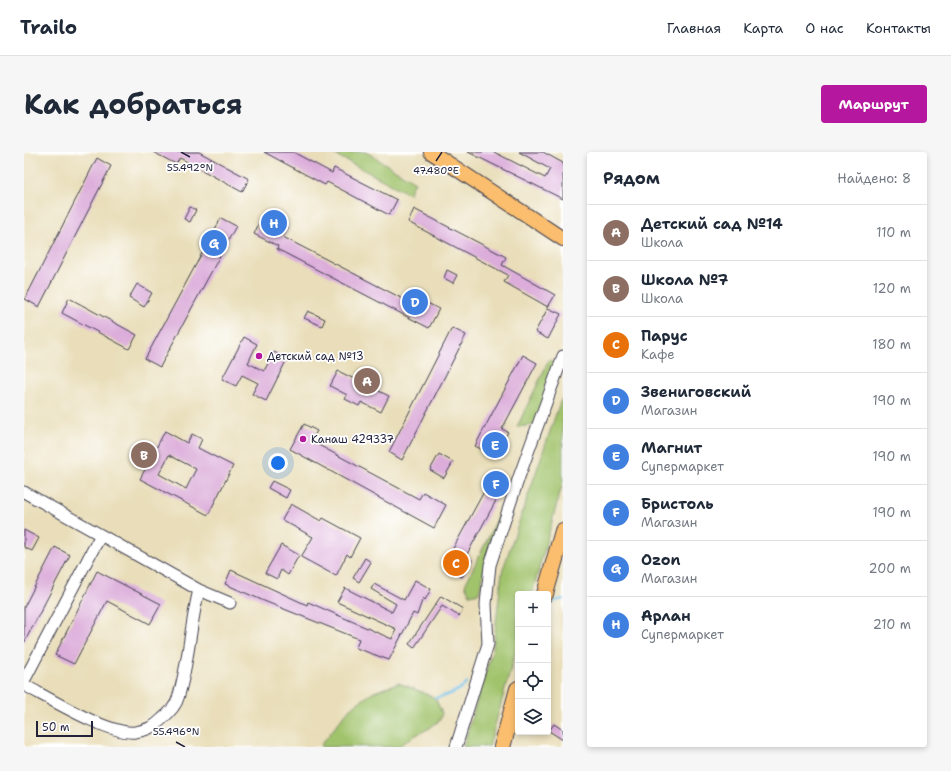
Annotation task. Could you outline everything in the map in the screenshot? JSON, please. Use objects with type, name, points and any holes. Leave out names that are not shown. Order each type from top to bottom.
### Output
[{"type":"highway","points":[[546,591],[563,531]]},
{"type":"highway","points":[[502,747],[515,699]]},
{"type":"main road","points":[[431,152],[563,239]]},
{"type":"street","points":[[456,747],[488,644],[486,604],[490,565],[519,477],[563,356]]},
{"type":"street","points":[[24,492],[199,590],[230,603]]},
{"type":"street","points":[[24,681],[102,535]]},
{"type":"street","points":[[24,685],[113,729],[134,732],[154,727],[170,712],[178,700],[186,670],[191,625],[199,590]]},
{"type":"green space","points":[[330,152],[366,152],[415,182],[409,194]]},
{"type":"green space","points":[[549,360],[556,364],[535,425],[517,427]]},
{"type":"green space","points":[[563,398],[563,482],[533,591],[515,591],[515,654],[489,747],[463,747],[493,648],[502,572],[560,402]]},
{"type":"green space","points":[[508,497],[487,560],[479,593],[470,595],[465,585]]},
{"type":"green space","points":[[398,683],[435,698],[442,713],[440,720],[430,728],[397,747],[321,747],[350,708],[374,692]]},
{"type":"building","points":[[153,152],[199,152],[249,179],[242,192],[180,158],[176,164]]},
{"type":"building","points":[[264,152],[293,152],[332,173],[334,168],[397,200],[389,215],[327,182],[325,185]]},
{"type":"building","points":[[468,152],[494,152],[545,178],[550,169],[519,152],[543,152],[563,163],[563,199]]},
{"type":"building","points":[[97,158],[111,166],[39,307],[25,299]]},
{"type":"building","points":[[190,207],[196,210],[190,222],[184,219]]},
{"type":"building","points":[[414,209],[506,257],[502,265],[555,295],[548,307],[504,282],[508,275],[408,222]]},
{"type":"building","points":[[263,215],[288,227],[283,237],[409,302],[412,295],[439,309],[429,328],[277,249],[278,246],[254,234]]},
{"type":"building","points":[[221,218],[236,226],[160,367],[145,359]]},
{"type":"building","points":[[447,270],[457,275],[453,283],[444,278]]},
{"type":"building","points":[[137,284],[152,293],[144,307],[129,298]]},
{"type":"building","points":[[69,298],[137,335],[129,349],[62,313]]},
{"type":"building","points":[[548,308],[561,314],[548,339],[535,332]]},
{"type":"building","points":[[308,311],[325,319],[322,326],[304,318]]},
{"type":"building","points":[[452,328],[466,335],[402,460],[389,452]]},
{"type":"building","points":[[244,337],[257,344],[248,363],[264,371],[274,352],[287,359],[266,401],[252,394],[258,383],[242,375],[236,386],[222,379]]},
{"type":"building","points":[[523,355],[537,363],[502,429],[508,432],[495,456],[475,446]]},
{"type":"building","points":[[338,371],[389,396],[381,412],[361,402],[359,406],[345,399],[347,395],[330,386]]},
{"type":"building","points":[[304,424],[317,431],[311,441],[419,499],[423,492],[446,505],[434,528],[290,449]]},
{"type":"building","points":[[165,431],[187,443],[192,434],[202,439],[198,448],[233,466],[208,515],[140,479]],"holes":[[[169,455],[196,469],[186,489],[159,474]]]},
{"type":"building","points":[[439,454],[453,462],[444,478],[430,470]]},
{"type":"building","points":[[493,475],[506,482],[466,556],[472,560],[462,577],[443,567]]},
{"type":"building","points":[[272,481],[290,490],[286,498],[268,488]]},
{"type":"building","points":[[291,504],[321,521],[323,518],[360,538],[350,557],[347,554],[336,576],[301,557],[313,537],[282,520]]},
{"type":"building","points":[[24,530],[39,538],[32,551],[24,547]]},
{"type":"building","points":[[281,545],[299,555],[288,575],[281,570],[277,579],[265,573]]},
{"type":"building","points":[[55,547],[70,555],[24,643],[24,607]]},
{"type":"building","points":[[365,558],[371,562],[359,582],[353,578]]},
{"type":"building","points":[[231,570],[307,605],[308,602],[392,639],[396,629],[337,602],[345,588],[392,612],[396,604],[371,589],[374,584],[404,600],[415,580],[431,589],[425,600],[423,598],[417,615],[413,613],[389,660],[356,648],[359,639],[225,584]]},
{"type":"building","points":[[97,571],[161,604],[150,624],[107,601],[74,664],[55,655]]},
{"type":"building","points":[[441,596],[463,609],[459,616],[442,606],[414,648],[409,644]]},
{"type":"building","points":[[554,724],[563,730],[563,740],[551,732],[551,728]]},
{"type":"waterway","points":[[552,602],[563,599]]},
{"type":"waterway","points":[[435,698],[452,693],[467,683]]},
{"type":"place","name":"Арлан","points":[[274,223]]},
{"type":"place","name":"Ozon","points":[[214,243]]},
{"type":"place","name":"Звениговский","points":[[415,302]]},
{"type":"place","name":"Детский сад №13","points":[[259,356]]},
{"type":"place","name":"Детский сад №14","points":[[367,381]]},
{"type":"place","name":"Канаш 429337","points":[[303,439]]},
{"type":"place","name":"Магнит","points":[[495,445]]},
{"type":"place","name":"Школа №7","points":[[144,455]]},
{"type":"place","name":"Бристоль","points":[[496,484]]},
{"type":"place","name":"Парус","points":[[456,563]]}]
